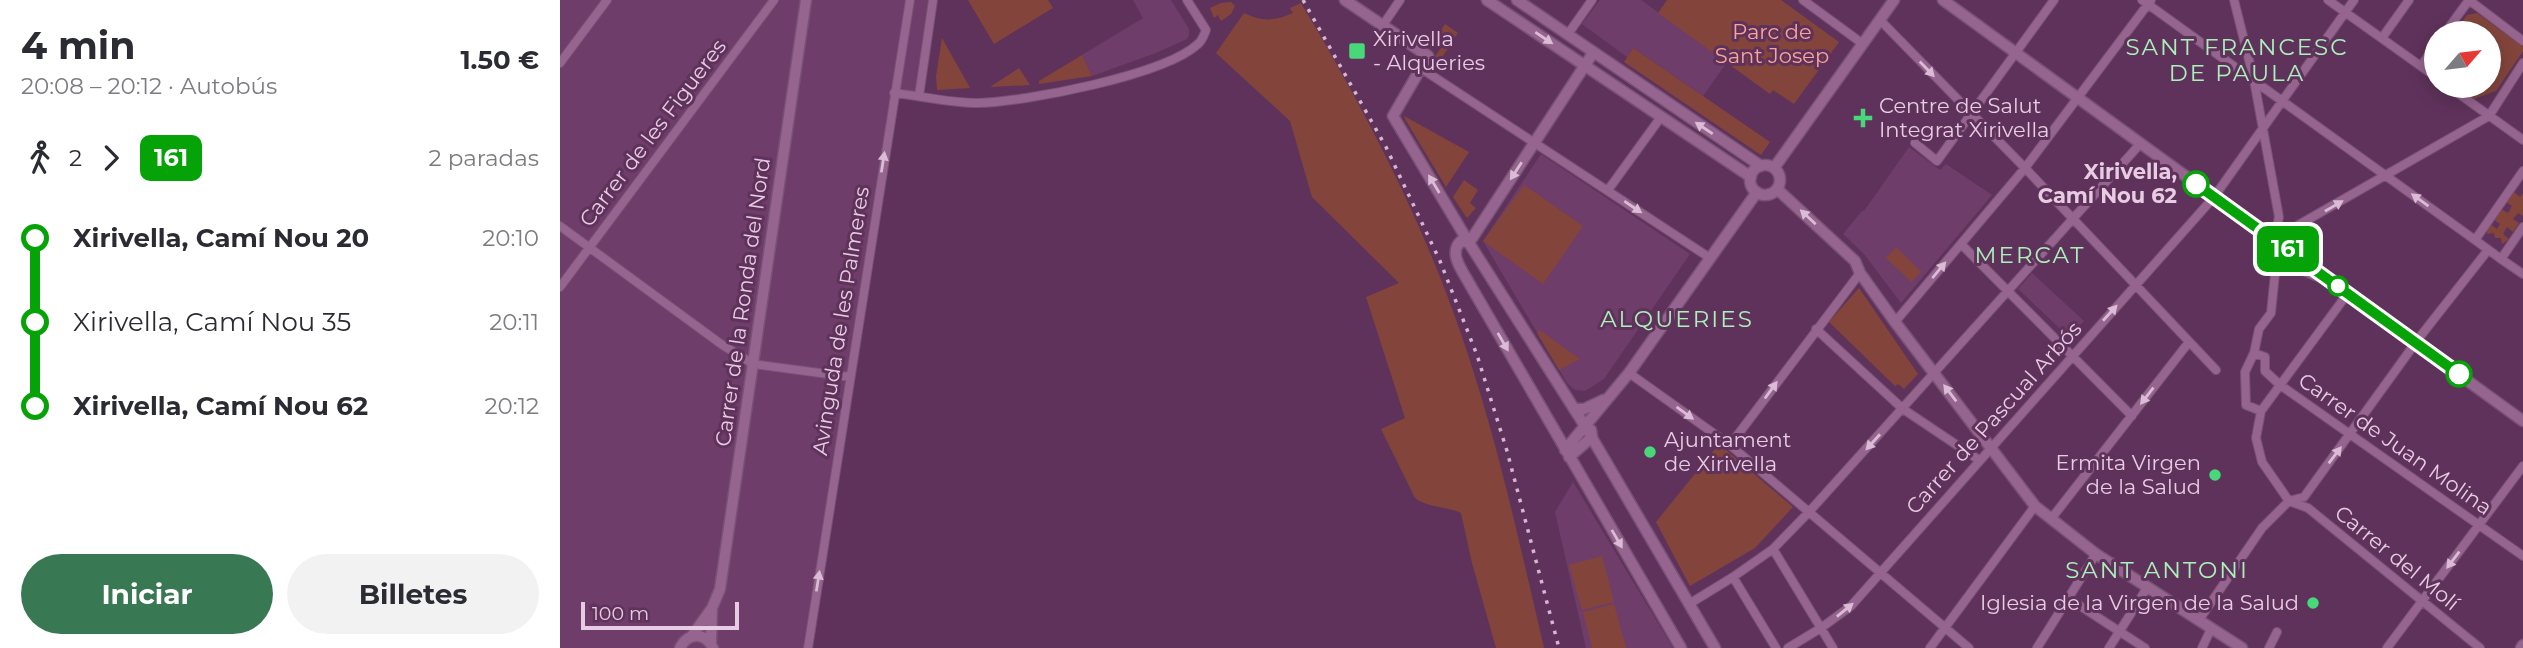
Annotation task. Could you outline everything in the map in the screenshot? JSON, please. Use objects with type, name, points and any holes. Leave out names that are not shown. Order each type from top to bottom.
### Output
[{"type":"street","points":[[560,63],[607,0]]},
{"type":"street","name":"Carrer de les Figueres","points":[[560,286],[774,0]]},
{"type":"street","name":"Carrer de la Ronda del Nord","points":[[680,648],[712,608],[720,589],[806,0]]},
{"type":"street","name":"Avinguda de les Palmeres","points":[[808,648],[910,0]]},
{"type":"street","points":[[919,96],[933,0]]},
{"type":"street","points":[[894,93],[936,101],[979,103],[1017,99],[1110,81],[1169,61],[1199,44],[1206,30],[1187,0]]},
{"type":"street","points":[[1345,0],[1428,56],[1393,116],[1469,243],[1592,437],[1715,648]]},
{"type":"street","points":[[1383,25],[1400,0]]},
{"type":"street","points":[[1487,0],[1751,177]]},
{"type":"street","points":[[1517,0],[1760,166],[1774,168]]},
{"type":"street","points":[[1568,34],[1592,0]]},
{"type":"street","points":[[1804,0],[1863,44]]},
{"type":"street","points":[[1774,168],[1894,0]]},
{"type":"street","points":[[1943,0],[2523,421]]},
{"type":"street","points":[[1915,144],[1937,161],[2054,0]]},
{"type":"street","points":[[2234,0],[2254,80],[2279,217],[2274,239]]},
{"type":"street","points":[[2328,0],[2424,68]]},
{"type":"street","name":"Carrer de Pascual Arbós","points":[[1788,648],[1851,606],[2214,197],[2354,0]]},
{"type":"street","points":[[2382,38],[2409,0]]},
{"type":"street","points":[[2454,21],[2469,0],[2523,41]]},
{"type":"street","points":[[1895,323],[2025,168],[2147,1],[2523,274]]},
{"type":"street","points":[[1880,20],[2025,168],[2216,370]]},
{"type":"street","points":[[1469,243],[1593,53]]},
{"type":"street","points":[[2421,66],[2424,62]]},
{"type":"street","points":[[2274,239],[2488,116],[2523,63]]},
{"type":"street","points":[[1422,69],[1710,258]]},
{"type":"street","points":[[2464,98],[2523,140]]},
{"type":"street","points":[[1608,190],[1661,117]]},
{"type":"street","points":[[1689,604],[1773,549],[1935,374],[2141,144]]},
{"type":"street","points":[[1760,166],[1754,170],[1751,177],[1752,185],[1757,192],[1765,194],[1777,189],[1780,180],[1774,168]]},
{"type":"street","points":[[2475,240],[2523,172]]},
{"type":"street","points":[[1777,189],[1855,261],[1860,273],[1895,323],[2035,506],[2096,554],[2242,648]]},
{"type":"street","points":[[1567,454],[1585,426],[1629,373],[1757,192]]},
{"type":"street","points":[[560,226],[721,344],[754,363],[850,377]]},
{"type":"street","points":[[2501,259],[2523,228]]},
{"type":"street","points":[[1469,243],[1458,243],[1454,254],[1468,283],[1681,648]]},
{"type":"street","points":[[1961,244],[2132,416]]},
{"type":"street","points":[[2263,247],[2305,274],[2330,280]]},
{"type":"street","points":[[2199,620],[2262,528],[2288,501],[2304,497],[2416,343],[2488,250]]},
{"type":"street","points":[[2261,411],[2246,405],[2245,372],[2254,353],[2259,329],[2271,313],[2277,254]]},
{"type":"street","points":[[1468,283],[1486,269]]},
{"type":"street","points":[[1730,445],[1860,273]]},
{"type":"street","points":[[2288,501],[2262,462],[2256,438],[2261,411],[2348,293]]},
{"type":"street","points":[[1816,329],[1903,409],[1979,460]]},
{"type":"street","points":[[2051,519],[2189,342]]},
{"type":"street","points":[[2254,353],[2265,357],[2265,370],[2280,385]]},
{"type":"street","points":[[1629,373],[1730,445],[1969,648]]},
{"type":"street","name":"Carrer de Juan Molina","points":[[2280,385],[2523,556]]},
{"type":"street","points":[[1575,409],[1596,404],[1616,389]]},
{"type":"street","points":[[1592,437],[1593,427],[1616,389]]},
{"type":"street","points":[[1567,454],[1592,437]]},
{"type":"street","points":[[2387,648],[2523,466]]},
{"type":"street","name":"Carrer del Molí","points":[[2288,501],[2308,508],[2480,648]]},
{"type":"street","points":[[1930,648],[2035,506]]},
{"type":"street","points":[[1773,549],[1833,648]]},
{"type":"street","points":[[2037,648],[2096,554]]},
{"type":"street","points":[[1733,577],[1776,648]]},
{"type":"street","points":[[2109,648],[2147,588]]},
{"type":"street","points":[[2068,598],[2145,648]]},
{"type":"street","name":"Carrer de la Ronda del Nord","points":[[712,608],[712,646]]},
{"type":"street","points":[[2202,648],[2211,629]]},
{"type":"street","points":[[2269,648],[2277,632]]},
{"type":"street","points":[[692,636],[702,636],[712,646]]},
{"type":"shaded area","points":[[560,0],[938,0],[921,100],[894,97],[813,648],[560,648]]},
{"type":"shaded area","points":[[1133,0],[1171,0],[1189,29],[1187,39],[1092,76],[1082,55],[1143,18]]},
{"type":"shaded area","points":[[1600,0],[1641,0],[1727,62],[1703,96],[1633,48],[1627,57],[1582,24]]},
{"type":"shaded area","points":[[1909,147],[1940,170],[1946,164],[1992,195],[1901,303],[1864,254],[1843,234],[1864,211]]},
{"type":"shaded area","points":[[1541,154],[1690,254],[1604,379],[1585,391],[1575,390],[1567,383],[1483,241]]},
{"type":"shaded area","points":[[2032,273],[2084,321],[2069,337],[2018,289]]},
{"type":"shaded area","points":[[1573,482],[1673,648],[1586,648],[1555,512]]},
{"type":"green space","points":[[968,0],[1048,0],[1053,8],[994,44]]},
{"type":"green space","name":"Parc de Sant Josep","points":[[1667,0],[1781,0],[1839,42],[1794,104],[1773,90],[1770,94],[1658,13]]},
{"type":"green space","points":[[1231,2],[1235,6],[1231,14],[1221,21],[1218,15],[1214,18],[1210,8]]},
{"type":"green space","points":[[1301,3],[1389,162],[1444,288],[1473,370],[1496,448],[1544,648],[1496,648],[1461,513],[1426,504],[1415,498],[1381,429],[1405,418],[1366,297],[1399,283],[1312,197],[1290,121],[1216,53],[1244,13],[1263,19],[1280,18],[1293,13],[1290,8]]},
{"type":"green space","points":[[2477,13],[2488,21],[2463,21],[2467,15]]},
{"type":"green space","points":[[1445,24],[1458,33],[1450,43],[1438,35]]},
{"type":"green space","points":[[2501,31],[2523,47],[2501,84]]},
{"type":"green space","points":[[1435,37],[1449,47],[1435,67],[1430,64],[1441,48],[1432,42]]},
{"type":"green space","points":[[942,38],[970,88],[937,90],[936,76]]},
{"type":"green space","points":[[1633,48],[1770,142],[1761,155],[1624,62]]},
{"type":"green space","points":[[1082,55],[1092,76],[1039,84],[1039,81]]},
{"type":"green space","points":[[1019,68],[1030,85],[990,87]]},
{"type":"green space","points":[[1404,116],[1469,152],[1446,187],[1405,119]]},
{"type":"green space","points":[[1464,180],[1478,190],[1470,203],[1476,208],[1467,218],[1453,197]]},
{"type":"green space","points":[[1524,185],[1583,226],[1543,284],[1483,241]]},
{"type":"green space","points":[[2514,192],[2520,197],[2523,193],[2523,216],[2518,213],[2513,219],[2519,223],[2513,232],[2507,227],[2503,234],[2509,239],[2502,244],[2501,238],[2495,238],[2494,233],[2487,234],[2487,228],[2490,224],[2497,229],[2500,224],[2493,219],[2501,209],[2508,213],[2512,206],[2506,202]]},
{"type":"green space","points":[[1896,247],[1921,272],[1911,282],[1886,258]]},
{"type":"green space","points":[[1859,288],[1918,374],[1904,389],[1898,384],[1895,386],[1829,322]]},
{"type":"green space","points":[[1539,330],[1580,359],[1559,370],[1537,333]]},
{"type":"green space","points":[[1719,444],[1793,507],[1755,548],[1690,586],[1656,522]]},
{"type":"green space","points":[[1602,556],[1614,602],[1582,610],[1569,565]]},
{"type":"green space","points":[[1614,604],[1626,648],[1592,648],[1583,612]]},
{"type":"railway","points":[[1303,0],[1386,147],[1440,261],[1477,355],[1507,451],[1559,648]]},
{"type":"bus line","name":"161","points":[[2196,184],[2459,374]]},
{"type":"place","name":"Xirivella - Alqueries","points":[[1357,51]]},
{"type":"place","name":"Centre de Salut Integrat Xirivella","points":[[1863,118]]},
{"type":"place","name":"Xirivella, Camí Nou 62","points":[[2196,184]]},
{"type":"place","name":"Ajuntament de Xirivella","points":[[1650,452]]},
{"type":"place","name":"Ermita Virgen de la Salud","points":[[2215,475]]},
{"type":"place","name":"Iglesia de la Virgen de la Salud","points":[[2313,603]]},
{"type":"district","name":"SANT FRANCESC DE PAULA","points":[[2237,60]]},
{"type":"district","name":"MERCAT","points":[[2030,255]]},
{"type":"district","name":"ALQUERIES","points":[[1677,319]]},
{"type":"district","name":"SANT ANTONI","points":[[2157,570]]}]
